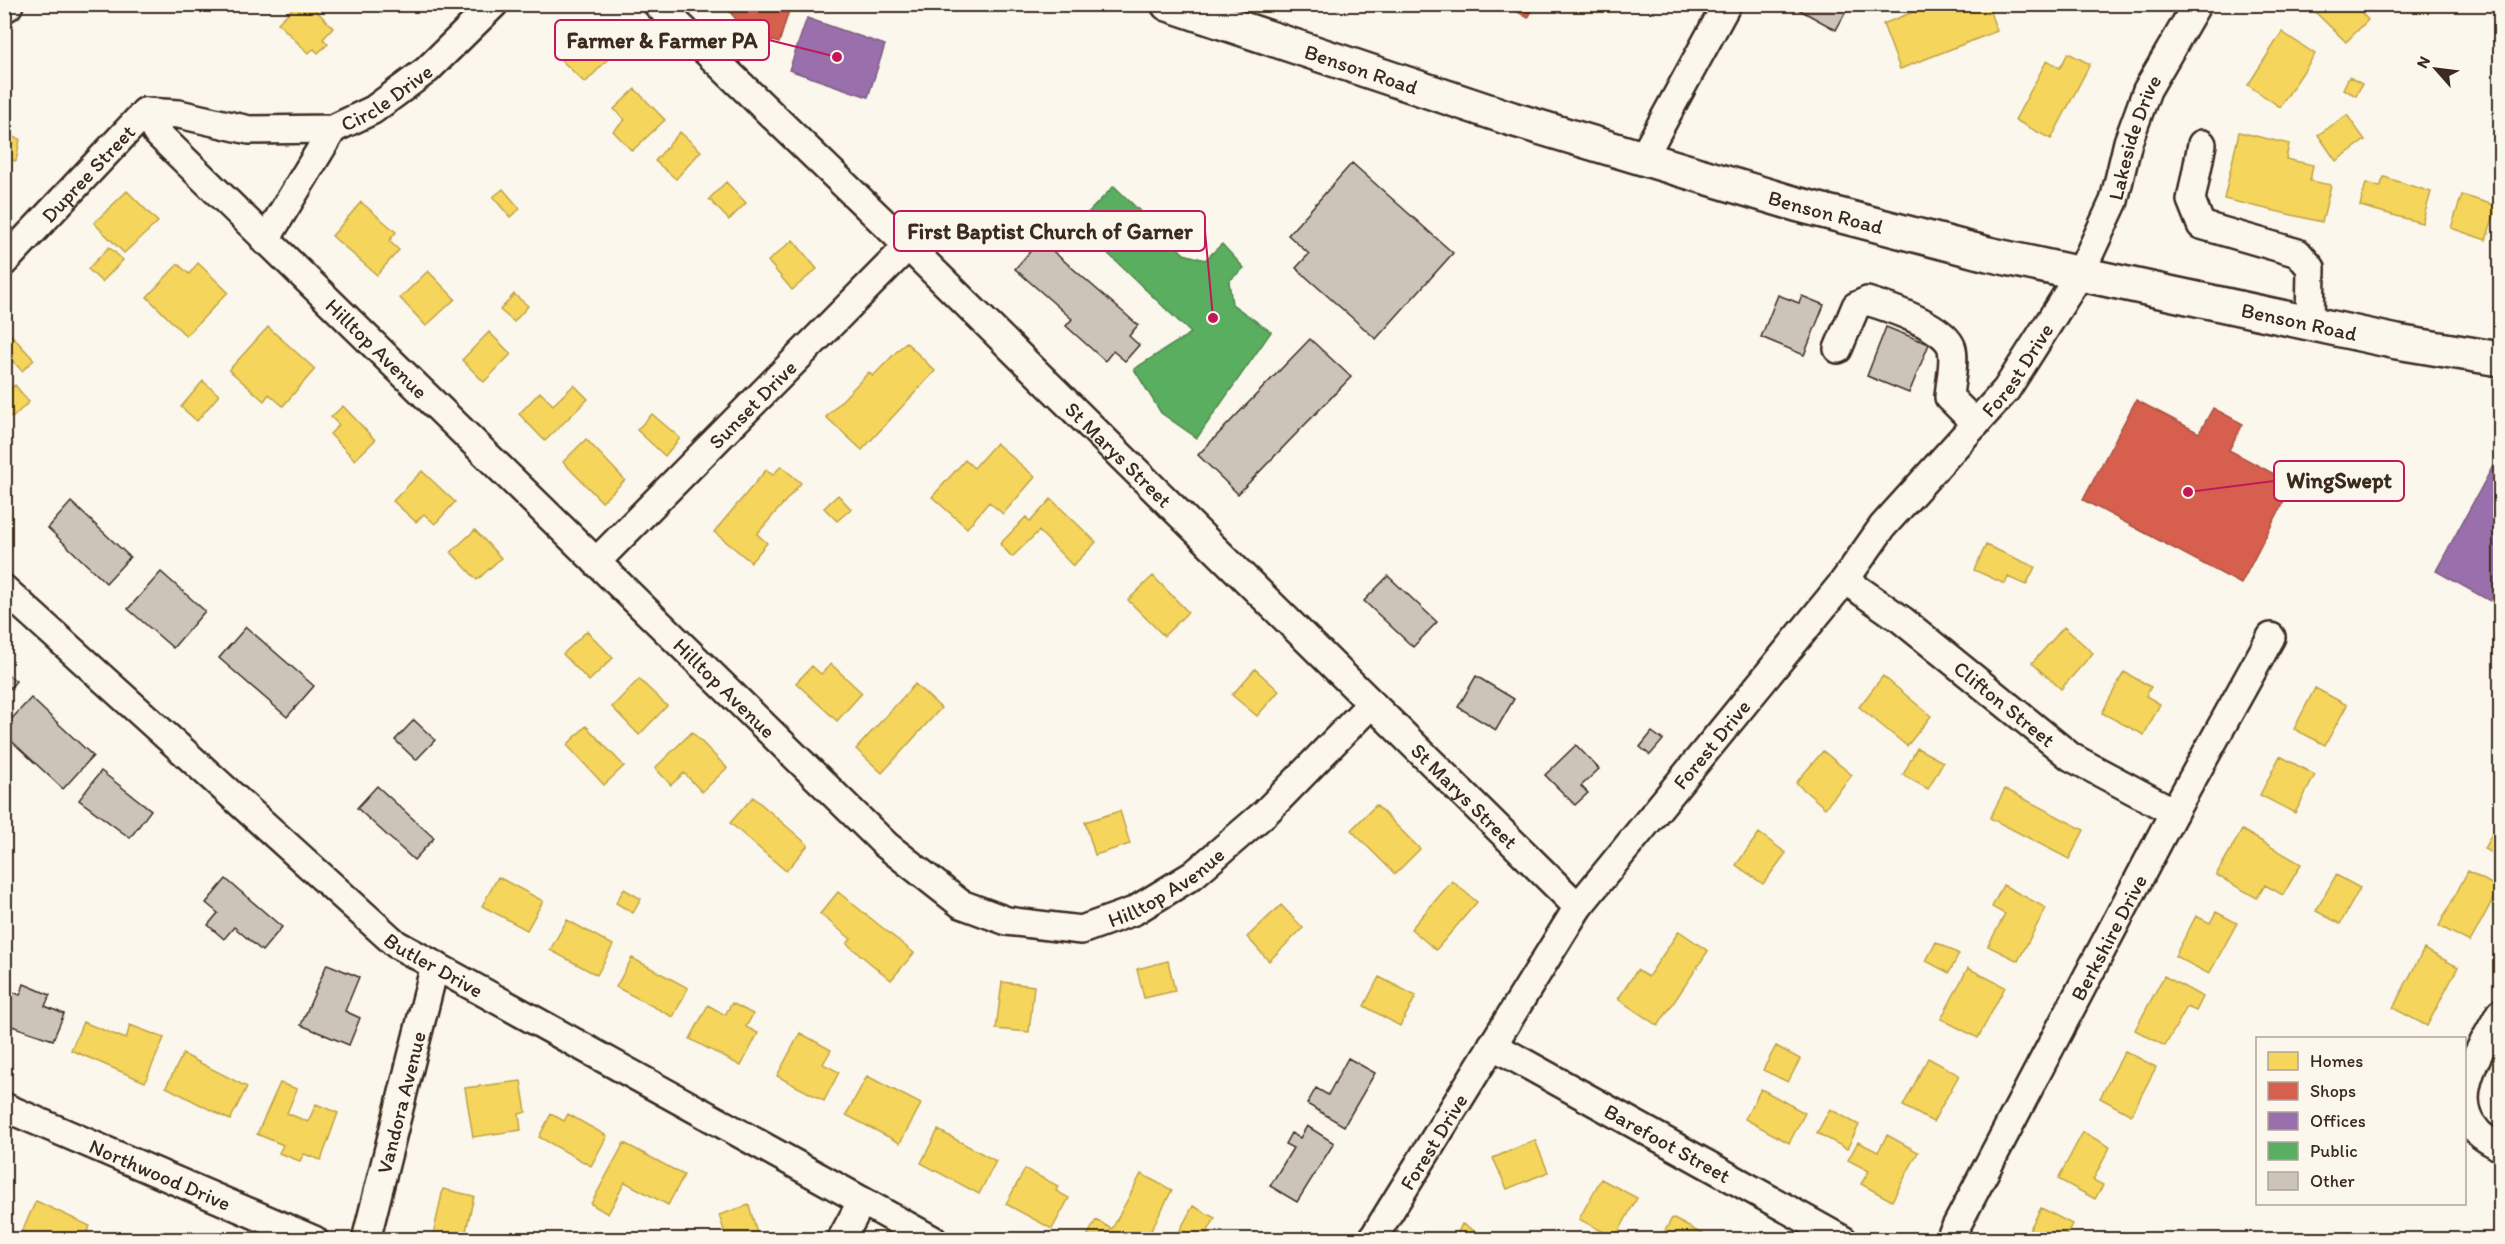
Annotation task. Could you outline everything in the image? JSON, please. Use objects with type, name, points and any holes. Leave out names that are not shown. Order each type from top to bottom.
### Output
[{"type":"main road","name":"Benson Road","points":[[1168,4],[1512,119],[1644,156],[1796,204],[1988,254],[2397,342],[2500,359]]},
{"type":"street","name":"Circle Drive","points":[[145,112],[179,114],[249,130],[333,129],[373,110],[428,70],[494,4]]},
{"type":"street","name":"St Marys Street","points":[[657,4],[908,246],[1578,908]]},
{"type":"street","points":[[1644,156],[1727,4]]},
{"type":"street","name":"Lakeside Drive","points":[[2080,274],[2114,201],[2128,142],[2148,90],[2197,4]]},
{"type":"street","name":"Hilltop Avenue","points":[[145,112],[156,132],[265,241],[886,845],[961,904],[1007,921],[1081,930],[1134,911],[1193,876],[1266,812],[1371,704]]},
{"type":"street","name":"Dupree Street","points":[[4,261],[145,112]]},
{"type":"street","points":[[265,241],[333,129]]},
{"type":"street","points":[[2202,144],[2191,200],[2201,225],[2298,253],[2311,268],[2310,323]]},
{"type":"street","name":"Sunset Drive","points":[[596,562],[908,246]]},
{"type":"street","name":"Forest Drive","points":[[1372,1239],[1578,908],[1845,580],[1883,526],[2006,390],[2080,274]]},
{"type":"street","points":[[1838,349],[1856,306],[1867,301],[1899,311],[1945,336],[1952,349],[1949,397],[1976,424]]},
{"type":"street","name":"Clifton Street","points":[[1845,580],[1902,620],[2071,757],[2174,812]]},
{"type":"street","name":"Butler Drive","points":[[4,589],[370,923],[396,944],[933,1239]]},
{"type":"street","name":"Berkshire Drive","points":[[1949,1239],[2174,812],[2271,637]]},
{"type":"street","name":"Vandora Avenue","points":[[366,1239],[435,965]]},
{"type":"street","points":[[2466,1097],[2469,1072],[2500,1013]]},
{"type":"street","name":"Barefoot Street","points":[[1492,1045],[1843,1239]]},
{"type":"street","name":"Northwood Drive","points":[[4,1107],[314,1239]]},
{"type":"street","points":[[2466,1107],[2477,1131],[2500,1147]]},
{"type":"street","points":[[841,1239],[862,1201]]},
{"type":"building: Homes","points":[[297,4],[310,4],[333,28],[323,39],[328,44],[318,53],[314,49],[308,53],[278,23]]},
{"type":"building: Homes","points":[[1933,4],[1987,4],[1997,31],[1900,69],[1883,24]]},
{"type":"building: Homes","points":[[2313,4],[2364,4],[2359,10],[2368,20],[2346,42],[2310,7]]},
{"type":"building: Homes","points":[[576,30],[607,60],[585,83],[554,53]]},
{"type":"building: Homes","points":[[2282,32],[2315,54],[2280,107],[2248,85]]},
{"type":"building: Homes","points":[[2068,53],[2090,64],[2051,139],[2015,120],[2047,60],[2060,68]]},
{"type":"building: Homes","points":[[2349,77],[2362,84],[2356,96],[2343,89]]},
{"type":"building: Homes","points":[[635,89],[665,120],[632,151],[613,131],[625,120],[614,109]]},
{"type":"building: Homes","points":[[2347,115],[2365,140],[2336,161],[2318,135]]},
{"type":"building: Homes","points":[[680,132],[701,151],[676,179],[655,161]]},
{"type":"building: Homes","points":[[2239,132],[2289,144],[2286,159],[2313,165],[2310,181],[2331,185],[2322,222],[2224,199]]},
{"type":"building: Homes","points":[[4,135],[20,139],[16,161],[4,158]]},
{"type":"building: Homes","points":[[2384,177],[2431,192],[2422,223],[2360,206],[2366,183],[2380,187]]},
{"type":"building: Homes","points":[[726,182],[746,203],[729,220],[709,199]]},
{"type":"building: Homes","points":[[503,189],[520,209],[510,217],[493,197]]},
{"type":"building: Homes","points":[[127,191],[158,222],[124,253],[94,223]]},
{"type":"building: Homes","points":[[2462,195],[2497,206],[2486,240],[2451,228]]},
{"type":"building: Homes","points":[[361,202],[396,232],[389,241],[399,250],[377,275],[332,236]]},
{"type":"building: Homes","points":[[793,240],[817,269],[792,290],[768,261]]},
{"type":"building: Homes","points":[[109,247],[123,260],[102,282],[88,269]]},
{"type":"building: Homes","points":[[198,263],[228,292],[186,336],[147,297],[178,264],[189,274]]},
{"type":"building: Homes","points":[[428,271],[455,299],[426,326],[400,298]]},
{"type":"building: Homes","points":[[514,294],[528,306],[514,322],[500,310]]},
{"type":"building: Homes","points":[[4,327],[34,360],[22,371],[13,361],[4,369]]},
{"type":"building: Homes","points":[[268,327],[315,369],[283,406],[269,394],[264,401],[229,370]]},
{"type":"building: Homes","points":[[489,332],[511,354],[484,382],[462,360]]},
{"type":"building: Homes","points":[[906,342],[935,371],[862,450],[826,417],[869,372],[873,376]]},
{"type":"building: Homes","points":[[203,381],[219,395],[197,421],[181,407]]},
{"type":"building: Homes","points":[[15,385],[29,402],[12,418],[4,409],[4,394]]},
{"type":"building: Homes","points":[[574,385],[588,399],[545,441],[519,414],[540,392],[553,405]]},
{"type":"building: Homes","points":[[343,406],[375,440],[355,460],[330,434],[339,425],[331,417]]},
{"type":"building: Homes","points":[[652,414],[680,438],[665,456],[637,430]]},
{"type":"building: Homes","points":[[586,439],[625,480],[602,502],[563,462]]},
{"type":"building: Homes","points":[[996,443],[1035,477],[1003,514],[989,502],[967,528],[932,497],[965,460],[974,468]]},
{"type":"building: Homes","points":[[781,466],[801,483],[757,534],[767,543],[751,562],[714,532],[766,470],[773,475]]},
{"type":"building: Homes","points":[[422,471],[455,502],[435,524],[424,514],[416,522],[393,501]]},
{"type":"building: Homes","points":[[838,495],[851,509],[837,521],[824,508]]},
{"type":"building: Homes","points":[[1051,499],[1096,542],[1073,566],[1039,531],[1012,557],[1000,544],[1026,517],[1030,522]]},
{"type":"building: Homes","points":[[475,530],[501,558],[477,580],[451,552]]},
{"type":"building: Homes","points":[[1986,545],[2035,567],[2026,585],[2008,577],[2005,584],[1974,570]]},
{"type":"building: Homes","points":[[1153,576],[1188,612],[1164,636],[1128,600]]},
{"type":"building: Homes","points":[[2064,627],[2093,653],[2061,689],[2032,663]]},
{"type":"building: Homes","points":[[587,631],[613,658],[589,681],[563,654]]},
{"type":"building: Homes","points":[[831,664],[862,693],[837,721],[796,683],[812,666],[821,674]]},
{"type":"building: Homes","points":[[1255,669],[1279,691],[1257,716],[1232,695]]},
{"type":"building: Homes","points":[[2124,672],[2151,687],[2146,696],[2160,704],[2144,735],[2102,713]]},
{"type":"building: Homes","points":[[1883,676],[1931,716],[1907,746],[1859,707]]},
{"type":"building: Homes","points":[[639,679],[667,706],[639,735],[612,707]]},
{"type":"building: Homes","points":[[915,684],[941,708],[882,773],[856,749]]},
{"type":"building: Homes","points":[[2315,688],[2347,705],[2325,745],[2294,729]]},
{"type":"building: Homes","points":[[586,726],[624,766],[604,785],[567,745]]},
{"type":"building: Homes","points":[[692,732],[727,768],[702,792],[684,773],[671,785],[655,768]]},
{"type":"building: Homes","points":[[1917,748],[1943,762],[1928,789],[1903,775]]},
{"type":"building: Homes","points":[[1823,751],[1852,775],[1825,808],[1796,783]]},
{"type":"building: Homes","points":[[2280,756],[2315,775],[2295,813],[2260,795]]},
{"type":"building: Homes","points":[[2005,789],[2084,830],[2069,859],[1990,818]]},
{"type":"building: Homes","points":[[753,797],[808,845],[786,871],[730,823]]},
{"type":"building: Homes","points":[[1376,805],[1420,849],[1395,874],[1351,830]]},
{"type":"building: Homes","points":[[1120,811],[1130,844],[1095,855],[1085,822]]},
{"type":"building: Homes","points":[[2500,818],[2500,857],[2484,849]]},
{"type":"building: Homes","points":[[2242,830],[2301,864],[2283,895],[2265,885],[2257,898],[2216,875]]},
{"type":"building: Homes","points":[[1759,833],[1786,853],[1763,884],[1736,865]]},
{"type":"building: Homes","points":[[2468,871],[2499,888],[2470,942],[2439,926]]},
{"type":"building: Homes","points":[[2336,875],[2360,888],[2340,924],[2316,911]]},
{"type":"building: Homes","points":[[498,877],[543,901],[527,930],[482,906]]},
{"type":"building: Homes","points":[[1452,881],[1477,902],[1436,950],[1411,929]]},
{"type":"building: Homes","points":[[2003,885],[2046,908],[2018,961],[1988,946],[2005,914],[1992,907]]},
{"type":"building: Homes","points":[[624,889],[641,899],[633,913],[616,903]]},
{"type":"building: Homes","points":[[838,892],[914,953],[891,980],[847,944],[851,939],[820,914]]},
{"type":"building: Homes","points":[[1281,905],[1303,928],[1269,961],[1247,937]]},
{"type":"building: Homes","points":[[2216,912],[2237,923],[2209,974],[2175,956],[2196,916],[2210,923]]},
{"type":"building: Homes","points":[[567,920],[613,945],[597,975],[550,950]]},
{"type":"building: Homes","points":[[1679,931],[1708,951],[1658,1026],[1618,999],[1637,970],[1648,977]]},
{"type":"building: Homes","points":[[1936,942],[1959,954],[1949,973],[1926,961]]},
{"type":"building: Homes","points":[[2424,949],[2458,967],[2427,1026],[2393,1008]]},
{"type":"building: Homes","points":[[632,958],[688,988],[673,1017],[616,987]]},
{"type":"building: Homes","points":[[1168,961],[1175,991],[1144,998],[1137,969]]},
{"type":"building: Homes","points":[[1968,968],[2005,987],[1978,1038],[1941,1019]]},
{"type":"building: Homes","points":[[2164,976],[2203,997],[2196,1011],[2187,1007],[2165,1046],[2135,1030]]},
{"type":"building: Homes","points":[[1379,977],[1416,996],[1400,1026],[1364,1006]]},
{"type":"building: Homes","points":[[1002,982],[1034,986],[1029,1032],[996,1029]]},
{"type":"building: Homes","points":[[732,1003],[753,1014],[746,1027],[758,1033],[741,1066],[690,1039],[708,1005],[725,1015]]},
{"type":"building: Homes","points":[[83,1022],[126,1039],[130,1025],[164,1038],[145,1082],[71,1050]]},
{"type":"building: Homes","points":[[800,1033],[831,1050],[823,1064],[839,1072],[824,1101],[777,1076]]},
{"type":"building: Homes","points":[[1776,1046],[1800,1059],[1788,1082],[1763,1070]]},
{"type":"building: Homes","points":[[2125,1051],[2156,1067],[2131,1115],[2100,1098]]},
{"type":"building: Homes","points":[[183,1054],[247,1087],[230,1120],[166,1087]]},
{"type":"building: Homes","points":[[1928,1058],[1959,1075],[1933,1122],[1903,1106]]},
{"type":"building: Homes","points":[[867,1076],[921,1104],[900,1143],[846,1115]]},
{"type":"building: Homes","points":[[521,1081],[526,1112],[519,1114],[521,1130],[473,1137],[465,1088]]},
{"type":"building: Homes","points":[[280,1083],[297,1089],[287,1113],[308,1122],[316,1104],[338,1113],[321,1160],[304,1154],[300,1161],[279,1153],[283,1145],[257,1134]]},
{"type":"building: Homes","points":[[1761,1089],[1805,1113],[1789,1143],[1745,1119]]},
{"type":"building: Homes","points":[[1830,1109],[1859,1125],[1847,1149],[1817,1133]]},
{"type":"building: Homes","points":[[551,1114],[564,1121],[568,1114],[607,1136],[591,1166],[539,1137]]},
{"type":"building: Homes","points":[[938,1130],[996,1161],[979,1194],[921,1163]]},
{"type":"building: Homes","points":[[2083,1132],[2110,1147],[2093,1180],[2103,1185],[2095,1199],[2058,1179]]},
{"type":"building: Homes","points":[[1887,1135],[1918,1152],[1892,1201],[1861,1184],[1869,1171],[1848,1160],[1858,1142],[1878,1152]]},
{"type":"building: Homes","points":[[1535,1140],[1548,1172],[1507,1189],[1493,1158]]},
{"type":"building: Homes","points":[[624,1143],[684,1175],[668,1205],[625,1182],[608,1214],[591,1204]]},
{"type":"building: Homes","points":[[1025,1169],[1058,1186],[1056,1191],[1069,1198],[1052,1229],[1006,1204]]},
{"type":"building: Homes","points":[[1141,1174],[1172,1190],[1146,1240],[1085,1240],[1096,1220],[1112,1229]]},
{"type":"building: Homes","points":[[1601,1179],[1637,1198],[1615,1238],[1579,1219]]},
{"type":"building: Homes","points":[[443,1189],[474,1196],[464,1240],[432,1240]]},
{"type":"building: Homes","points":[[36,1201],[90,1226],[84,1240],[40,1240],[22,1231]]},
{"type":"building: Homes","points":[[749,1205],[759,1240],[727,1240],[719,1215]]},
{"type":"building: Homes","points":[[1193,1206],[1215,1218],[1203,1240],[1180,1230]]},
{"type":"building: Homes","points":[[2041,1208],[2072,1224],[2064,1240],[2024,1240]]},
{"type":"building: Homes","points":[[1672,1218],[1708,1237],[1706,1240],[1660,1240]]},
{"type":"building: Homes","points":[[1462,1224],[1491,1240],[1454,1240]]},
{"type":"building: Homes","points":[[110,1232],[125,1240],[106,1240]]},
{"type":"building: Shops","points":[[723,4],[791,4],[779,43],[748,33]]},
{"type":"building: Shops","points":[[1504,4],[1536,4],[1528,18]]},
{"type":"building: Shops","points":[[2136,400],[2199,433],[2213,408],[2243,424],[2229,450],[2293,484],[2241,584],[2083,500]]},
{"type":"building: Offices","points":[[807,18],[885,45],[868,97],[789,70]]},
{"type":"building: Offices","points":[[2500,453],[2500,582],[2490,601],[2436,571]]},
{"type":"building: Public","points":[[1114,186],[1184,254],[1205,260],[1222,244],[1244,268],[1229,281],[1232,304],[1271,332],[1197,438],[1161,413],[1134,369],[1191,333],[1077,224]]},
{"type":"building: Other","points":[[1789,4],[1850,4],[1836,30]]},
{"type":"building: Other","points":[[1352,163],[1453,253],[1376,339],[1296,268],[1309,254],[1288,235]]},
{"type":"building: Other","points":[[1040,240],[1138,325],[1129,336],[1139,345],[1125,361],[1113,351],[1105,361],[1066,326],[1072,319],[1015,269]]},
{"type":"building: Other","points":[[1778,295],[1799,303],[1802,296],[1824,305],[1804,355],[1761,337]]},
{"type":"building: Other","points":[[1886,327],[1929,344],[1909,393],[1867,376]]},
{"type":"building: Other","points":[[1310,339],[1351,377],[1238,494],[1198,455]]},
{"type":"building: Other","points":[[71,502],[130,557],[106,583],[48,528]]},
{"type":"building: Other","points":[[161,572],[205,611],[173,648],[128,609]]},
{"type":"building: Other","points":[[1388,576],[1437,622],[1413,647],[1364,601]]},
{"type":"building: Other","points":[[246,627],[314,686],[287,717],[219,658]]},
{"type":"building: Other","points":[[4,672],[16,681],[4,696]]},
{"type":"building: Other","points":[[1476,676],[1514,699],[1496,730],[1458,707]]},
{"type":"building: Other","points":[[31,698],[93,756],[63,789],[4,734],[4,727]]},
{"type":"building: Other","points":[[414,720],[435,740],[416,760],[395,740]]},
{"type":"building: Other","points":[[1652,732],[1663,740],[1650,755],[1640,747]]},
{"type":"building: Other","points":[[1576,745],[1599,769],[1581,786],[1588,793],[1575,805],[1545,775]]},
{"type":"building: Other","points":[[101,771],[151,810],[130,838],[79,800]]},
{"type":"building: Other","points":[[377,786],[434,838],[414,860],[357,808]]},
{"type":"building: Other","points":[[226,879],[282,927],[262,951],[234,927],[224,939],[208,925],[218,913],[206,903]]},
{"type":"building: Other","points":[[327,964],[359,977],[345,1011],[360,1018],[349,1045],[301,1025]]},
{"type":"building: Other","points":[[24,984],[50,995],[45,1006],[64,1014],[53,1040],[9,1025],[4,1029],[4,988],[20,995]]},
{"type":"building: Other","points":[[1348,1058],[1375,1073],[1344,1126],[1307,1104],[1316,1088],[1328,1095]]},
{"type":"building: Other","points":[[1307,1126],[1334,1143],[1297,1202],[1270,1186],[1293,1148],[1285,1144],[1291,1133],[1300,1138]]},
{"type":"place","name":"Farmer & Farmer PA","points":[[837,57]]},
{"type":"place","name":"First Baptist Church of Garner","points":[[1213,318]]},
{"type":"place","name":"WingSwept","points":[[2188,492]]}]
